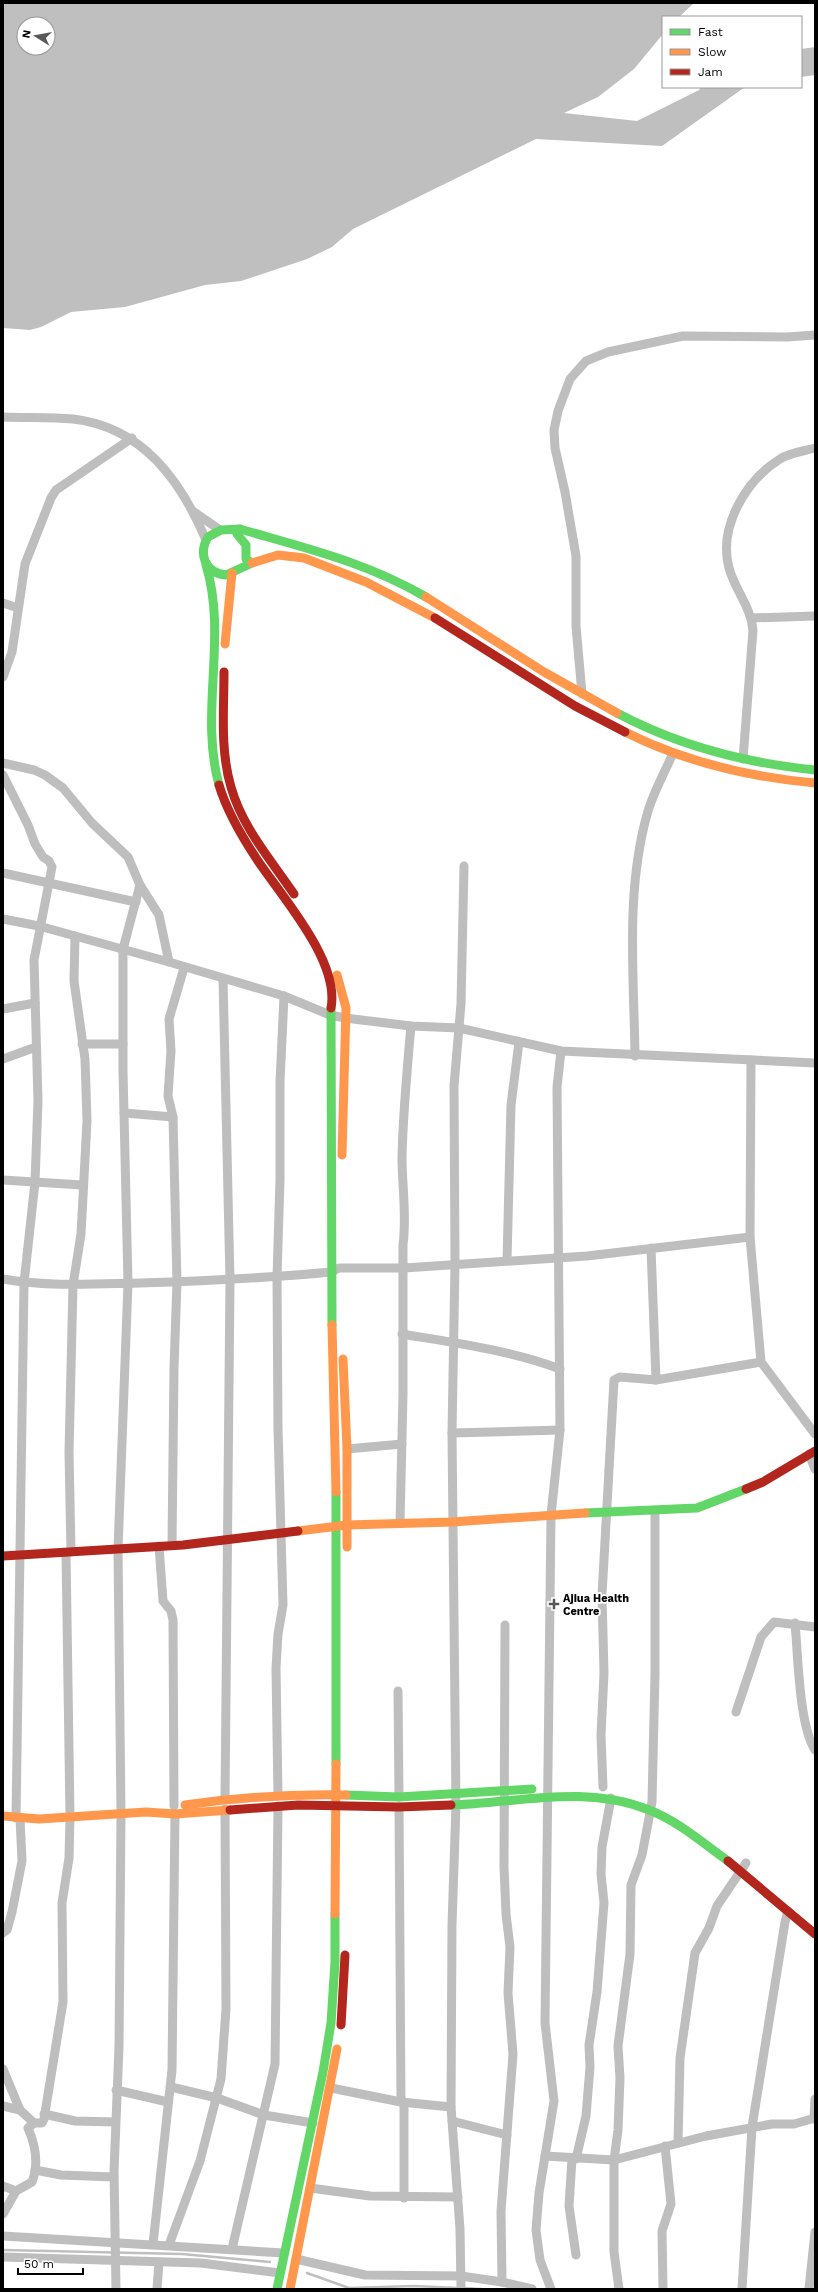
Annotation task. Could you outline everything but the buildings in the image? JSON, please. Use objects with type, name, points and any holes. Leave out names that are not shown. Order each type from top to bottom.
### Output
[{"type":"main road","points":[[240,528],[237,534],[246,545],[246,559],[252,563]]},
{"type":"main road","points":[[277,2289],[332,2023],[335,1962],[337,1526],[335,1270],[330,1015],[333,992],[325,967],[313,943],[234,823],[221,792],[214,759],[212,726],[216,624],[214,593],[202,553],[206,540],[220,530],[240,528],[325,552],[392,578],[422,594],[582,694],[619,715],[672,739],[702,750],[743,759],[786,768],[815,770]]},
{"type":"main road","points":[[206,566],[218,574],[232,574],[252,563],[278,555],[294,556],[346,573],[386,590],[431,615],[610,725],[674,753],[709,764],[776,779],[815,783]]},
{"type":"main road","points":[[232,574],[225,659],[223,726],[226,757],[232,787],[244,816],[322,940],[334,964],[346,1008],[344,1018],[341,1169],[335,1270],[342,1343],[348,1449],[347,1556]]},
{"type":"main road","points":[[3,1556],[172,1546],[347,1525],[452,1522],[551,1514],[655,1511],[697,1508],[763,1482],[812,1452]]},
{"type":"main road","points":[[346,1780],[346,1810]]},
{"type":"main road","points":[[3,1816],[18,1818],[70,1817],[174,1810],[278,1806],[336,1806],[346,1810],[456,1805],[504,1797],[603,1787],[651,1806],[743,1867],[815,1924]]},
{"type":"main road","points":[[549,1792],[611,1798],[651,1806]]},
{"type":"main road","points":[[174,1810],[225,1799],[278,1796],[346,1795],[399,1797],[456,1795],[504,1797]]},
{"type":"main road","points":[[743,1867],[788,1911],[815,1934]]},
{"type":"main road","points":[[290,2289],[331,2088],[341,2023],[345,1945]]},
{"type":"street","points":[[582,694],[576,626],[576,556],[565,492],[555,448],[554,430],[558,411],[570,379],[586,361],[608,352],[666,338],[683,336],[787,337],[815,335]]},
{"type":"street","points":[[3,417],[73,419],[92,422],[132,438],[143,446],[165,470],[194,512],[206,540]]},
{"type":"street","points":[[3,677],[7,651],[18,608],[25,564],[47,507],[56,490],[132,438]]},
{"type":"street","points":[[743,759],[752,644],[752,618],[730,569],[727,555],[728,537],[733,513],[765,470],[781,458],[815,448]]},
{"type":"street","points":[[194,512],[220,530]]},
{"type":"street","points":[[3,603],[18,608]]},
{"type":"street","points":[[752,618],[815,616]]},
{"type":"street","points":[[635,1056],[633,913],[635,870],[648,810],[674,753]]},
{"type":"street","points":[[3,763],[39,773],[63,788],[92,823],[128,857],[140,885],[159,915],[170,962]]},
{"type":"street","points":[[3,775],[28,825],[35,844],[43,857],[52,864],[39,926],[34,960],[38,1101],[35,1182],[24,1282],[18,1818],[22,1861],[12,1912],[7,1930],[3,1933]]},
{"type":"street","points":[[461,2283],[458,2197],[451,2107],[452,1925],[456,1805],[452,1433],[455,1264],[454,1086],[459,1028],[464,866]]},
{"type":"street","points":[[3,873],[136,902]]},
{"type":"street","points":[[116,2289],[114,2176],[116,2090],[119,2047],[121,1814],[118,1549],[128,1283],[124,1113],[123,949],[140,885]]},
{"type":"street","points":[[3,919],[39,926],[170,962],[184,968],[284,996],[330,1015],[344,1018],[411,1026],[459,1028],[561,1051],[635,1056],[815,1063]]},
{"type":"street","points":[[3,2214],[16,2190],[32,2182],[35,2170],[34,2142],[28,2128],[34,2123],[42,2123],[63,2002],[62,1903],[69,1858],[70,1817],[68,1552],[73,1285],[81,1234],[82,1186],[87,1121],[85,1059],[74,982],[75,936]]},
{"type":"street","points":[[172,1546],[174,1368],[177,1282],[173,1117],[168,1096],[171,1051],[169,1019],[184,968]]},
{"type":"street","points":[[223,979],[230,1280],[226,1540],[225,1799]]},
{"type":"street","points":[[278,1796],[276,1668],[278,1634],[283,1605],[278,1429],[277,1277],[280,1180],[280,1082],[284,996]]},
{"type":"street","points":[[3,1009],[35,1003]]},
{"type":"street","points":[[400,1523],[405,1226],[402,1155],[405,1090],[411,1026]]},
{"type":"street","points":[[507,1260],[510,1105],[519,1042]]},
{"type":"street","points":[[82,1044],[123,1044]]},
{"type":"street","points":[[3,1059],[36,1047]]},
{"type":"street","points":[[551,2289],[540,2260],[536,2230],[539,2193],[554,2101],[545,2023],[549,1792],[551,1514],[560,1430],[560,1258],[557,1087],[561,1051]]},
{"type":"street","points":[[751,1060],[750,1237],[761,1362],[815,1434]]},
{"type":"street","points":[[124,1113],[173,1117]]},
{"type":"street","points":[[3,1180],[82,1186]]},
{"type":"street","points":[[3,1279],[73,1285],[230,1280],[277,1277],[335,1270],[404,1268],[507,1260],[560,1258],[750,1237]]},
{"type":"street","points":[[651,1248],[656,1380]]},
{"type":"street","points":[[402,1334],[499,1350],[534,1359],[560,1369]]},
{"type":"street","points":[[603,1787],[601,1735],[604,1673],[602,1595],[605,1512],[614,1380],[620,1377],[656,1380],[761,1362]]},
{"type":"street","points":[[452,1433],[560,1430]]},
{"type":"street","points":[[348,1449],[402,1444]]},
{"type":"street","points":[[812,1452],[815,1469]]},
{"type":"street","points":[[619,2289],[615,2256],[614,2160],[618,2130],[618,2046],[630,1954],[631,1885],[642,1856],[651,1806],[655,1674],[655,1511]]},
{"type":"street","points":[[153,2244],[168,2102],[171,2087],[174,1810],[173,1620],[171,1611],[163,1601],[158,1546]]},
{"type":"street","points":[[736,1712],[761,1637],[766,1629],[774,1622],[795,1623],[815,1627]]},
{"type":"street","points":[[795,1623],[809,1738],[815,1750]]},
{"type":"street","points":[[502,2282],[500,2243],[513,2054],[508,1987],[510,1947],[506,1914],[504,1797],[505,1625]]},
{"type":"street","points":[[398,1691],[399,1797]]},
{"type":"street","points":[[576,2255],[569,2206],[574,2159],[586,2116],[590,2067],[589,2045],[597,1992],[604,1903],[601,1874],[602,1847],[611,1798]]},
{"type":"street","points":[[232,2249],[276,2064],[278,1806]]},
{"type":"street","points":[[399,1807],[404,2198]]},
{"type":"street","points":[[169,2245],[200,2161],[221,2079],[226,2009],[225,1809]]},
{"type":"street","points":[[678,2143],[680,2058],[695,1954],[709,1928],[717,1906],[743,1867]]},
{"type":"street","points":[[742,2289],[743,2247],[752,2127],[788,1911]]},
{"type":"street","points":[[3,2069],[20,2110],[34,2123]]},
{"type":"street","points":[[171,2087],[217,2098],[264,2115],[312,2123]]},
{"type":"street","points":[[331,2088],[402,2102],[451,2107]]},
{"type":"street","points":[[116,2090],[168,2102]]},
{"type":"street","points":[[545,2156],[574,2159],[614,2160],[665,2146],[752,2127],[794,2124],[814,2119],[815,2099]]},
{"type":"street","points":[[3,2106],[20,2110]]},
{"type":"street","points":[[44,2114],[75,2121],[115,2122]]},
{"type":"street","points":[[452,2121],[507,2135]]},
{"type":"street","points":[[664,2289],[662,2231],[672,2204],[665,2146]]},
{"type":"street","points":[[35,2170],[65,2175],[114,2176]]},
{"type":"street","points":[[3,2186],[16,2190]]},
{"type":"street","points":[[310,2188],[370,2196],[404,2198],[458,2197]]},
{"type":"street","points":[[809,2289],[813,2276],[815,2232]]},
{"type":"street","points":[[3,2236],[116,2253],[159,2262],[202,2263],[280,2273]]},
{"type":"street","points":[[3,2257],[116,2253],[153,2244],[284,2253]]},
{"type":"street","points":[[296,2259],[365,2275],[461,2283],[502,2282],[532,2289]]},
{"type":"street","points":[[157,2289],[159,2262]]},
{"type":"shaded area","points":[[3,3],[694,3],[680,16],[662,16],[662,35],[634,69],[598,97],[564,113],[637,121],[700,88],[744,88],[662,146],[536,139],[353,229],[332,247],[307,259],[241,281],[205,285],[125,307],[71,312],[41,327],[30,330],[3,328]]},
{"type":"shaded area","points":[[815,47],[815,75],[802,77],[802,49]]},
{"type":"waterway","points":[[3,2250],[182,2254],[270,2262]]},
{"type":"waterway","points":[[307,2273],[349,2288],[414,2286],[459,2288]]},
{"type":"waterway","points":[[464,2288],[481,2289]]},
{"type":"traffic: fast","points":[[240,529],[358,565],[381,574],[426,597]]},
{"type":"traffic: fast","points":[[240,529],[237,534],[246,545],[246,559],[252,563],[226,575],[213,571],[208,567],[204,556],[205,543],[208,537],[221,530],[240,529]]},
{"type":"traffic: fast","points":[[206,565],[212,592],[214,619],[215,647],[212,730],[214,758],[219,785]]},
{"type":"traffic: fast","points":[[617,713],[640,725],[688,744],[738,758],[815,770]]},
{"type":"traffic: fast","points":[[331,1008],[332,1325]]},
{"type":"traffic: fast","points":[[585,1513],[697,1508],[746,1489]]},
{"type":"traffic: fast","points":[[336,1492],[336,1764]]},
{"type":"traffic: fast","points":[[346,1795],[399,1797],[532,1789]]},
{"type":"traffic: fast","points":[[451,1805],[576,1796],[625,1802],[649,1810],[670,1820],[728,1861]]},
{"type":"traffic: fast","points":[[277,2289],[323,2072],[331,2023],[335,1962],[335,1914]]},
{"type":"traffic: slow","points":[[252,563],[278,555],[304,558],[366,582],[435,618]]},
{"type":"traffic: slow","points":[[225,644],[232,573]]},
{"type":"traffic: slow","points":[[426,597],[544,672],[617,713]]},
{"type":"traffic: slow","points":[[625,732],[648,743],[694,760],[766,777],[815,783]]},
{"type":"traffic: slow","points":[[337,975],[346,1008],[342,1155]]},
{"type":"traffic: slow","points":[[332,1325],[336,1492]]},
{"type":"traffic: slow","points":[[343,1359],[347,1449],[347,1547]]},
{"type":"traffic: slow","points":[[298,1531],[347,1525],[452,1522],[585,1513]]},
{"type":"traffic: slow","points":[[335,1914],[336,1764]]},
{"type":"traffic: slow","points":[[185,1805],[266,1797],[346,1795]]},
{"type":"traffic: slow","points":[[3,1816],[39,1819],[146,1812],[175,1814],[230,1810]]},
{"type":"traffic: slow","points":[[290,2289],[337,2049]]},
{"type":"traffic: jam","points":[[435,618],[575,706],[625,732]]},
{"type":"traffic: jam","points":[[224,672],[224,744],[225,759],[231,787],[242,816],[258,843],[294,894]]},
{"type":"traffic: jam","points":[[219,785],[231,815],[246,843],[307,931],[318,951],[327,971],[331,990],[331,1008]]},
{"type":"traffic: jam","points":[[746,1489],[763,1482],[815,1451]]},
{"type":"traffic: jam","points":[[3,1556],[183,1545],[298,1531]]},
{"type":"traffic: jam","points":[[230,1810],[298,1805],[399,1807],[451,1805]]},
{"type":"traffic: jam","points":[[728,1861],[815,1934]]},
{"type":"traffic: jam","points":[[341,2025],[345,1955]]},
{"type":"place","name":"Ajiua Health Centre","points":[[554,1604]]}]
